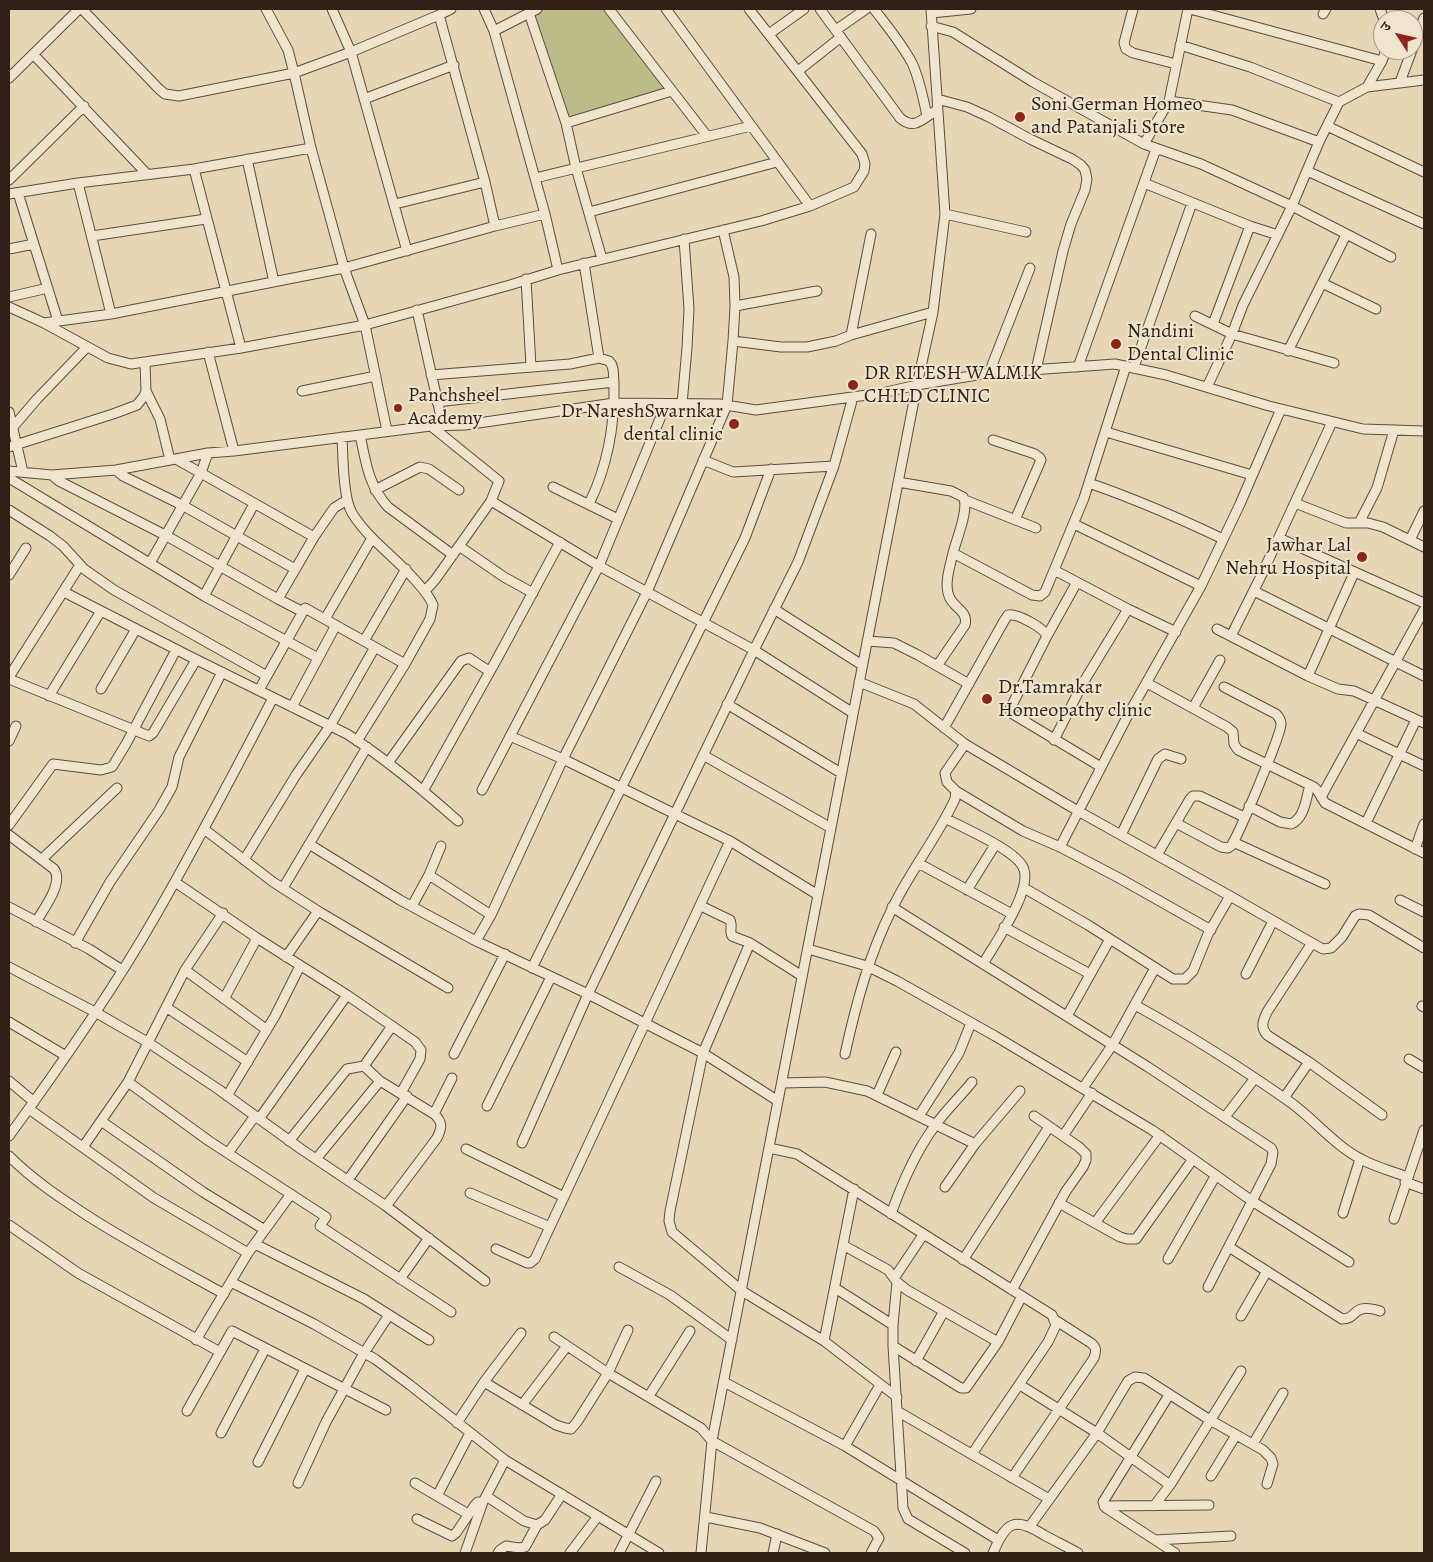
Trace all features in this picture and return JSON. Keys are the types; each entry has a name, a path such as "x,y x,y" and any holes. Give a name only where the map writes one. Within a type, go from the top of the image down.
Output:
{"street":[{"path":"9,78 81,9 159,90 165,94 179,96 294,73 351,52 440,15 450,9"},
{"path":"266,9 288,50 311,148 344,268 365,325 387,431"},
{"path":"332,9 351,52 407,251"},
{"path":"484,9 494,31 545,214 558,270"},
{"path":"609,9 707,136"},
{"path":"666,9 810,206"},
{"path":"9,307 118,362 131,364 241,348 365,325 584,263 723,230 810,206 854,187 860,180 865,164 862,154 750,9"},
{"path":"769,34 804,9"},
{"path":"820,9 905,122 910,124 918,123 937,110"},
{"path":"798,71 866,9"},
{"path":"874,9 903,48 912,64 921,87 926,116"},
{"path":"701,1553 712,1441 916,384 933,312 945,214 931,11 971,9"},
{"path":"1133,9 1124,43 1126,49 1132,53 1176,64"},
{"path":"1144,144 1169,101 1189,9 1382,61 1367,87"},
{"path":"494,31 533,11 566,122 576,168 602,259"},
{"path":"440,15 495,226"},
{"path":"931,26 953,32 1033,82 1144,144 1201,164 1292,206 1391,257"},
{"path":"1180,45 1250,67 1339,102"},
{"path":"33,54 147,174"},
{"path":"1400,82 1408,60"},
{"path":"364,99 454,65"},
{"path":"1207,387 1232,334 1243,305 1292,206 1319,142 1339,102 1367,87 1424,80"},
{"path":"566,122 672,91"},
{"path":"938,99 967,107 989,117 1072,159 1085,170 1087,179 1085,190 1063,251 1036,370"},
{"path":"1169,101 1232,110 1319,142"},
{"path":"9,180 84,106"},
{"path":"535,178 751,126"},
{"path":"1327,126 1424,172"},
{"path":"9,194 78,183 194,169 311,148"},
{"path":"1078,367 1156,148"},
{"path":"247,159 274,282"},
{"path":"589,212 777,162"},
{"path":"194,169 241,348"},
{"path":"1307,171 1424,224"},
{"path":"395,204 485,182"},
{"path":"78,183 111,314"},
{"path":"1144,183 1250,226 1278,235"},
{"path":"18,192 58,321"},
{"path":"953,553 1037,597 1045,592 1074,524 1106,432 1192,203"},
{"path":"44,323 111,314 344,268 545,214"},
{"path":"945,214 1026,232"},
{"path":"92,236 206,219"},
{"path":"1213,324 1250,226"},
{"path":"473,939 488,914 647,592 727,405 734,341 735,306 734,277 723,230"},
{"path":"851,335 871,234"},
{"path":"1288,351 1346,235"},
{"path":"682,404 688,348 689,309 684,239"},
{"path":"9,249 34,244"},
{"path":"584,263 599,358"},
{"path":"989,373 1030,268"},
{"path":"526,280 531,366"},
{"path":"1322,283 1376,309"},
{"path":"9,297 48,288"},
{"path":"735,306 817,291"},
{"path":"417,310 443,426"},
{"path":"734,341 806,347 836,341 933,312"},
{"path":"1195,316 1232,334 1334,363"},
{"path":"13,427 87,347"},
{"path":"208,352 234,451"},
{"path":"431,375 570,364 599,358 612,363 614,403 608,452 589,504"},
{"path":"13,446 137,405 146,390 145,362"},
{"path":"9,471 52,475 116,470 208,453 432,426 464,425 614,403 727,405 756,410 882,393 916,384 989,373 1115,364 1166,375 1281,409 1363,429 1424,431"},
{"path":"302,391 376,376"},
{"path":"437,402 614,382"},
{"path":"146,390 160,419 173,459 314,537"},
{"path":"522,1143 588,994 727,704 798,562 834,466 853,397"},
{"path":"482,790 599,566 666,404"},
{"path":"1060,847 1101,767 1201,586 1281,409"},
{"path":"9,412 13,427 13,446 23,472"},
{"path":"1231,636 1254,591 1332,422"},
{"path":"425,591 436,580 491,501 499,481 432,426"},
{"path":"1359,523 1377,488 1394,430"},
{"path":"1106,432 1252,475"},
{"path":"360,435 370,479 375,490 388,507 453,555"},
{"path":"342,437 347,500 352,512 372,538 406,569 425,591 431,601 432,611 430,619 405,664 357,741"},
{"path":"993,440 1035,454 1041,460 1015,520"},
{"path":"150,563 201,473 208,453"},
{"path":"703,460 733,472 834,466"},
{"path":"375,490 420,467 429,468 459,490"},
{"path":"116,470 123,476 182,505 295,569"},
{"path":"532,968 745,538 772,470"},
{"path":"52,475 59,482 165,536 303,612"},
{"path":"9,478 204,596 318,658"},
{"path":"898,482 951,492 963,497 965,500 1036,528"},
{"path":"1089,484 1174,515 1223,539"},
{"path":"553,487 618,518"},
{"path":"278,599 314,537 334,508 347,500"},
{"path":"937,666 965,625 966,620 964,614 953,604 947,592 953,553 964,515 965,500"},
{"path":"491,501 599,566 754,650 853,713"},
{"path":"1295,503 1346,523 1368,523 1383,527 1424,547"},
{"path":"204,596 254,504"},
{"path":"9,510 63,546 95,578 267,676"},
{"path":"1410,540 1424,510"},
{"path":"1074,524 1201,586"},
{"path":"324,619 372,538"},
{"path":"1279,538 1424,603"},
{"path":"423,790 560,542"},
{"path":"459,546 480,562 533,593"},
{"path":"9,575 12,564 26,548"},
{"path":"80,565 9,678 148,736 154,733 196,660"},
{"path":"364,641 406,569"},
{"path":"1054,570 1176,632"},
{"path":"1308,676 1354,573"},
{"path":"1077,582 1010,709 1012,715 1101,767"},
{"path":"1254,591 1424,676"},
{"path":"64,592 357,741 423,790 458,821"},
{"path":"259,690 305,608 405,664"},
{"path":"774,608 862,665"},
{"path":"1054,740 1083,683 1128,609"},
{"path":"1320,797 1397,662 1424,610"},
{"path":"49,696 101,611"},
{"path":"944,728 1008,615 1014,614 1042,629 1047,636"},
{"path":"292,707 336,625"},
{"path":"101,689 136,629"},
{"path":"1217,629 1332,687 1348,689 1420,722 1400,754 1366,823"},
{"path":"867,641 894,642 969,684"},
{"path":"244,860 296,775 330,726 375,647"},
{"path":"9,825 53,764 101,770 112,767 134,730 176,650"},
{"path":"388,764 464,658 469,658 490,670"},
{"path":"1193,708 1220,660"},
{"path":"75,943 110,882 168,795 172,787 179,757 222,672"},
{"path":"859,682 914,704 965,744 1078,811 1312,943 1324,948 1331,948 1342,937 1355,916 1363,913 1424,948"},
{"path":"1147,683 1231,730 1234,735 1234,744 1238,750 1310,785 1317,790 1325,803 1424,853"},
{"path":"1176,824 1220,847 1228,848 1233,842 1249,806 1281,726 1280,717 1276,714 1224,687"},
{"path":"9,1136 66,1056 155,917 204,830 273,698"},
{"path":"727,704 842,773"},
{"path":"9,741 16,726"},
{"path":"1356,733 1424,766"},
{"path":"510,736 622,787 730,841 818,895"},
{"path":"965,744 945,773 947,782 956,792 1023,831 1060,847 1119,878 1211,930"},
{"path":"283,888 367,747"},
{"path":"1121,835 1160,756 1168,754 1181,759"},
{"path":"703,755 831,828"},
{"path":"1249,806 1280,822 1291,824 1299,818 1303,811 1310,785"},
{"path":"42,860 117,788"},
{"path":"845,1054 867,966 892,907 945,818 955,799 956,792"},
{"path":"1157,855 1190,799 1196,795 1244,817"},
{"path":"945,818 1005,850 1022,866 1025,874 1024,888 1020,901 983,964"},
{"path":"1416,849 1424,824"},
{"path":"204,830 283,888 318,911 448,988"},
{"path":"9,835 54,869 58,878 54,890 36,922"},
{"path":"496,1249 527,1263 535,1259 730,841"},
{"path":"1233,842 1325,884"},
{"path":"309,844 412,906 473,939 588,994 703,1053 778,1101"},
{"path":"967,890 995,845"},
{"path":"412,906 429,875 441,846"},
{"path":"918,863 1012,914"},
{"path":"429,875 488,914"},
{"path":"175,882 286,958 347,994 415,1042 421,1050 420,1059 404,1094 348,1180"},
{"path":"1024,888 1173,979 1184,979 1194,970 1211,930 1230,896"},
{"path":"1400,900 1424,912"},
{"path":"9,906 122,970"},
{"path":"701,906 728,918 732,923 730,932 732,936 750,943 802,976"},
{"path":"892,907 1113,1044 1267,1144 1272,1152 1270,1164 1208,1287"},
{"path":"286,958 318,911"},
{"path":"83,1147 128,1082 185,970 222,914"},
{"path":"1246,974 1273,921"},
{"path":"1004,927 1090,974"},
{"path":"224,999 258,938"},
{"path":"1067,1016 1110,940"},
{"path":"750,943 703,1053 670,1211 670,1226 672,1232 742,1291 824,1341 896,1397"},
{"path":"1312,943 1267,1012 1262,1024 1264,1032 1382,1115"},
{"path":"808,949 867,966 971,1022 1160,1135 1252,1201 1349,1262"},
{"path":"454,1054 505,954"},
{"path":"227,1096 267,1030 300,966"},
{"path":"9,967 149,1043 386,1206 485,1281"},
{"path":"1083,1088 1113,1044 1155,968"},
{"path":"185,970 267,1030"},
{"path":"487,1106 552,977"},
{"path":"228,1153 257,1118 347,994"},
{"path":"1135,1005 1255,1078 1302,1110 1346,1150 1360,1159 1424,1189"},
{"path":"166,1007 248,1062"},
{"path":"9,1022 66,1056"},
{"path":"919,1116 959,1053 971,1022"},
{"path":"290,1141 347,1069 364,1066 392,1026"},
{"path":"877,1094 896,1052"},
{"path":"1409,1059 1424,1068"},
{"path":"1284,1098 1309,1062"},
{"path":"364,1066 380,1080 434,1114 439,1118 442,1125 437,1138 386,1206"},
{"path":"434,1114 452,1078"},
{"path":"1225,1117 1255,1078"},
{"path":"316,1159 380,1080"},
{"path":"9,1081 32,1105 83,1147 154,1198 248,1253"},
{"path":"128,1082 228,1153 326,1216 320,1226 451,1312"},
{"path":"782,1083 825,1082 856,1087 877,1094 975,1144"},
{"path":"891,1214 907,1172 935,1125 972,1082"},
{"path":"944,1187 975,1144 1020,1091"},
{"path":"1063,1136 1092,1093"},
{"path":"1012,1290 1066,1191 1084,1167 1087,1157 1084,1152 1034,1116"},
{"path":"101,1121 203,1192 265,1230"},
{"path":"963,1260 1049,1127"},
{"path":"1394,1219 1424,1130"},
{"path":"1095,1223 1160,1135"},
{"path":"769,1148 797,1154 1046,1311 1055,1320 1095,1346 1094,1358 1012,1478"},
{"path":"466,1149 564,1197"},
{"path":"9,1156 28,1176 132,1244 224,1294"},
{"path":"1059,1203 1120,1237 1136,1239 1194,1159"},
{"path":"1343,1213 1360,1159"},
{"path":"1168,1259 1216,1175"},
{"path":"824,1341 854,1189"},
{"path":"470,1193 550,1228"},
{"path":"196,1340 248,1253 291,1194"},
{"path":"9,1225 78,1273 220,1352"},
{"path":"923,1235 896,1280 893,1346 903,1508 908,1519 950,1550 965,1553"},
{"path":"400,1279 429,1238"},
{"path":"255,1244 364,1299 429,1340"},
{"path":"843,1245 888,1270 896,1280 944,1311 998,1342"},
{"path":"1229,1247 1342,1318 1348,1318 1366,1307 1380,1311"},
{"path":"620,1267 670,1295 732,1340"},
{"path":"1241,1316 1267,1271"},
{"path":"231,1282 314,1324 364,1354 414,1388 505,1460 659,1553"},
{"path":"834,1288 893,1325"},
{"path":"893,1346 956,1385 966,1388 998,1342 1022,1296"},
{"path":"916,1361 944,1311"},
{"path":"298,1483 326,1422 364,1354 389,1315"},
{"path":"972,1454 1054,1333 1055,1320"},
{"path":"484,1382 556,1425 571,1429 608,1373 628,1330"},
{"path":"649,1396 690,1331"},
{"path":"187,1411 232,1332 386,1410"},
{"path":"457,1423 484,1382 521,1333"},
{"path":"554,1337 608,1373 649,1396 684,1420 701,1428 712,1441 874,1531 879,1538 871,1553"},
{"path":"522,1405 567,1346"},
{"path":"221,1433 265,1349"},
{"path":"258,1462 305,1369"},
{"path":"1154,1506 1170,1484 1241,1371"},
{"path":"1030,1526 1096,1433 1132,1378 1144,1378 1268,1454 1273,1464 1267,1484"},
{"path":"724,1382 844,1446 998,1540"},
{"path":"844,1446 880,1384"},
{"path":"1020,1385 1096,1433 1170,1484"},
{"path":"1252,1444 1283,1393"},
{"path":"1104,1506 1105,1498 1170,1395"},
{"path":"897,1411 1049,1499"},
{"path":"437,1496 470,1433"},
{"path":"1211,1476 1236,1435"},
{"path":"465,1553 484,1499 505,1460"},
{"path":"619,1553 656,1481"},
{"path":"415,1484 468,1514"},
{"path":"498,1553 506,1546 524,1547 537,1525 545,1520 562,1494"},
{"path":"417,1519 452,1536 477,1503 484,1499"},
{"path":"484,1499 524,1521 537,1525"},
{"path":"1104,1506 1209,1505"},
{"path":"1104,1506 1176,1553"},
{"path":"570,1553 598,1516"},
{"path":"706,1517 760,1528 825,1553"},
{"path":"992,1553 998,1540 1010,1526 1020,1523 1030,1526 1078,1553"},
{"path":"773,1553 777,1534"},
{"path":"1155,1540 1231,1536"}],"green space":[{"path":"537,9 609,9 672,91 566,123 529,13"}],"place":[{"name":"Soni German Homeo and Patanjali Store","path":"1020,117"},
{"name":"Nandini Dental Clinic","path":"1116,344"},
{"name":"DR RITESH WALMIK CHILD CLINIC","path":"853,385"},
{"name":"Panchsheel Academy","path":"398,408"},
{"name":"Dr NareshSwarnkar dental clinic","path":"734,424"},
{"name":"Jawhar Lal Nehru Hospital","path":"1362,557"},
{"name":"Dr.Tamrakar Homeopathy clinic","path":"987,699"}]}
